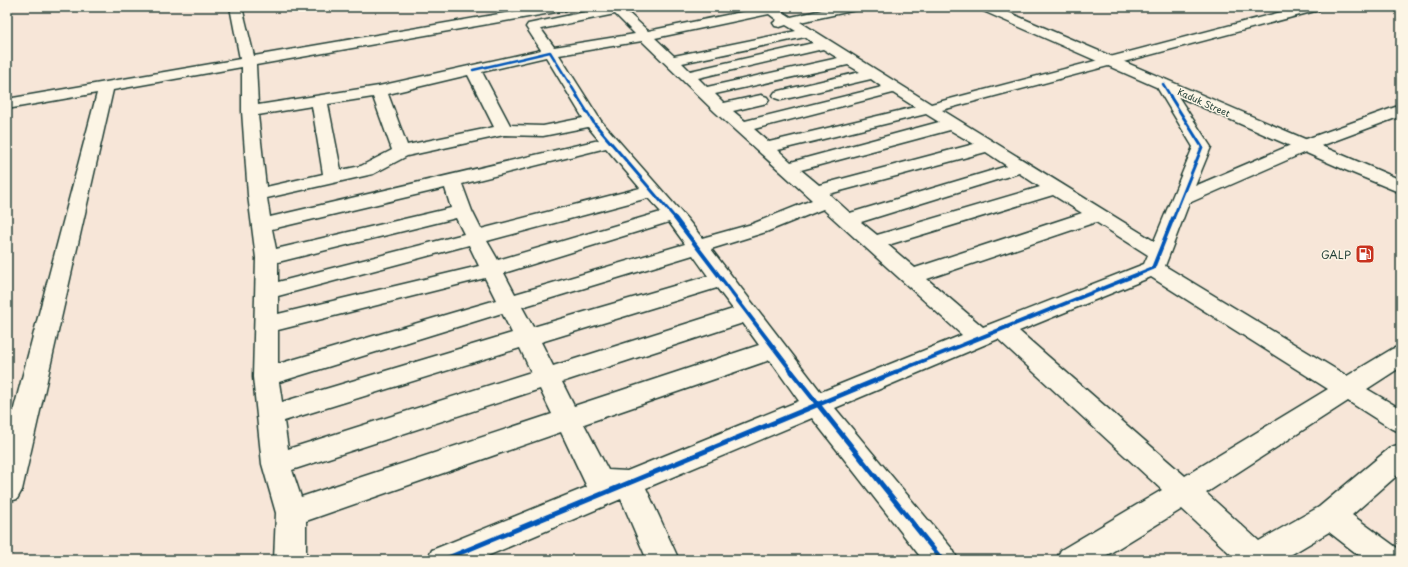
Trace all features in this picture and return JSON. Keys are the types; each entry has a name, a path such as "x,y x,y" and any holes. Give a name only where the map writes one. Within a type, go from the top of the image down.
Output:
{"street":[{"path":"236,7 249,63 250,111 257,195 267,258 266,377 276,464 291,513 290,560"},
{"path":"7,104 249,63 562,7"},
{"path":"765,26 852,7"},
{"name":"Kaduk Street","path":"985,7 1113,61 1304,146 1401,187"},
{"path":"766,148 929,109 1315,7"},
{"path":"655,39 768,8 1098,215 1156,260 1347,389 1401,422"},
{"path":"942,560 817,406 673,215 593,121 534,27 617,9 655,39 688,76 721,109 911,277 991,333 1184,492 1257,559 1330,516 1401,455"},
{"path":"250,111 379,91 550,52 655,39 806,32"},
{"path":"688,76 825,44"},
{"path":"704,92 850,60"},
{"path":"473,70 504,130"},
{"path":"781,95 873,74"},
{"path":"452,558 991,333 1156,260 1202,147 1163,84"},
{"path":"7,490 106,87"},
{"path":"741,127 895,88"},
{"path":"379,91 401,152"},
{"path":"319,100 333,177"},
{"path":"721,109 761,100"},
{"path":"1180,200 1304,146 1401,110"},
{"path":"257,195 368,170 401,152 504,130 543,131 593,121"},
{"path":"788,168 952,124"},
{"path":"262,225 452,182 610,142"},
{"path":"266,377 759,228 821,197 988,146"},
{"path":"847,220 1022,167"},
{"path":"452,182 462,211 599,481 629,483"},
{"path":"872,243 1055,188"},
{"path":"267,292 652,191"},
{"path":"267,258 462,211"},
{"path":"267,325 492,269 673,215"},
{"path":"911,277 1098,215"},
{"path":"271,415 721,279"},
{"path":"276,464 747,313"},
{"path":"291,513 774,349"},
{"path":"1072,560 1184,492 1401,355"},
{"path":"629,483 663,560"},
{"path":"1330,516 1389,560"}],"cycle path":[{"path":"473,70 550,52 594,123 681,224 817,405 942,560"},
{"path":"443,560 979,337 1153,268 1202,147 1163,84"}],"place":[{"name":"GALP","path":"1365,254"}]}
